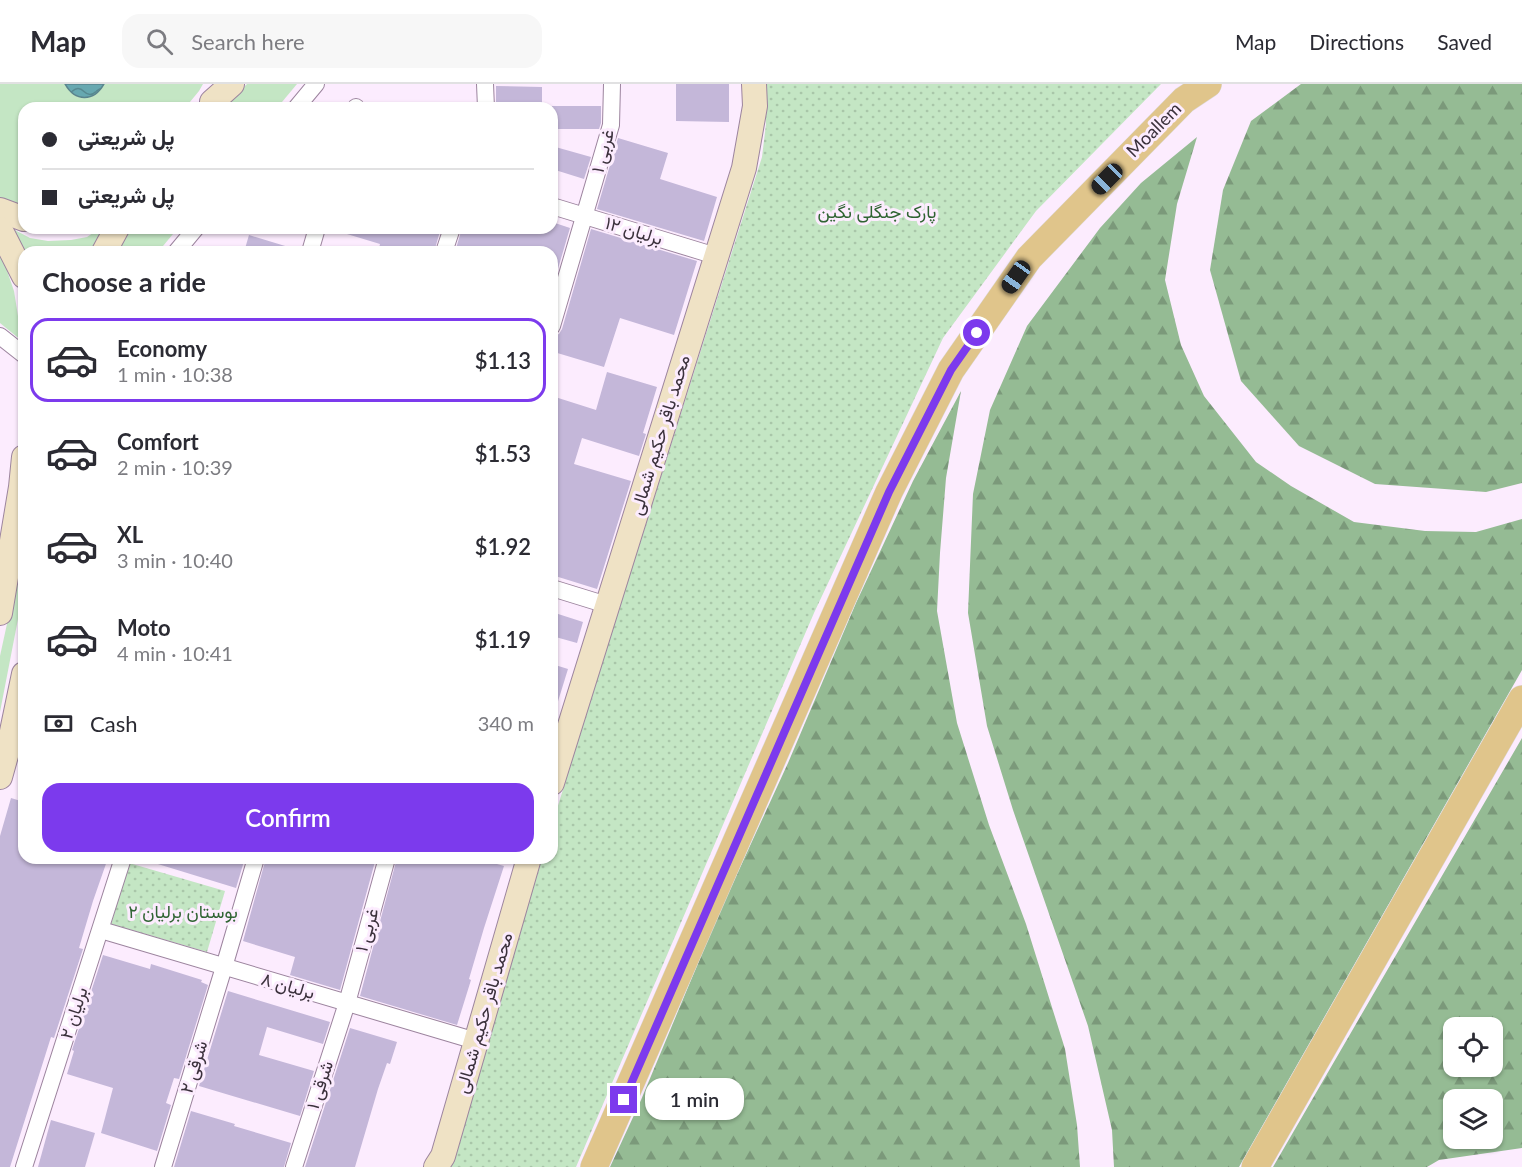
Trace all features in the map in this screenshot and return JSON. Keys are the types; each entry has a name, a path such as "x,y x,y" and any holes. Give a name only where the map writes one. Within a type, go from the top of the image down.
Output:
{"main road":[{"path":"594,1167 889,492 951,370 1029,258 1184,100 1208,84"},
{"path":"1255,1167 1522,699"}],"street":[{"path":"213,98 232,84"},
{"path":"301,102 316,84"},
{"path":"485,84 486,102"},
{"name":"۱ غربی","path":"585,216 611,125 612,84"},
{"name":"محمد باقر حکیم شمالی","path":"558,764 744,168 755,106 754,84"},
{"name":"برلیان ۱۲","path":"558,208 716,256"},
{"path":"0,210 18,217"},
{"path":"558,306 585,216"},
{"path":"0,229 18,264"},
{"path":"181,246 191,234"},
{"path":"0,336 18,350"},
{"path":"0,613 18,506"},
{"path":"558,590 607,605"},
{"path":"0,777 18,703"},
{"name":"برلیان ۲","path":"24,1167 121,864"},
{"name":"۲ شرقی","path":"163,1167 254,864"},
{"name":"۱ غربی","path":"347,1003 385,864"},
{"name":"محمد باقر حکیم شمالی","path":"436,1167 443,1156 527,864"},
{"name":"برلیان ۸","path":"100,930 476,1041"},
{"name":"۱ شرقی","path":"294,1167 347,1003"}],"green space":[{"path":"0,84 65,84 74,94 84,98 94,94 104,84 203,84 190,102 18,102 18,208 0,201"},
{"path":"247,84 297,84 282,102 228,102"},
{"name":"پارک جنگلی نگین","path":"762,84 1161,84 1036,211 943,338 814,613 576,1167 447,1167 540,864 558,864 558,806 762,157 766,124"},
{"path":"1301,84 1522,84 1522,483 1486,492 1375,484 1299,446 1241,381 1210,270 1223,190 1251,121"},
{"path":"1197,137 1177,204 1165,280 1181,345 1204,396 1256,462 1291,486 1354,522 1425,531 1476,532 1522,519 1522,670 1239,1167 1114,1167 1112,1130 1088,1026 1013,810 987,726 968,613 973,494 990,410 1027,326 1100,228 1141,183"},
{"path":"13,229 18,234 48,241 87,237 91,234 102,234 95,246 21,246"},
{"path":"126,234 173,234 163,246 119,246"},
{"path":"0,250 14,291 18,316 18,338 0,323"},
{"path":"961,391 946,478 937,611 957,723 989,825 1026,924 1065,1049 1077,1125 1080,1167 610,1167 856,603 913,481"},
{"path":"18,560 18,619 0,712 0,656"},
{"path":"1522,738 1522,1148 1439,1160 1427,1167 1273,1167"},
{"name":"بوستان برلیان ۲","path":"129,864 225,891 207,952 111,924"}],"water":[{"path":"65,84 104,84 95,94 84,98 74,94"}],"building":[{"path":"676,84 729,84 729,122 676,121"},
{"path":"496,86 542,87 542,102 496,102"},
{"path":"558,106 601,106 599,129 558,129"},
{"path":"618,138 668,153 660,179 717,197 704,241 597,209"},
{"path":"558,148 591,157 584,179 558,171"},
{"path":"558,224 570,228 558,269 558,246 457,246 460,234 558,234"},
{"path":"591,229 697,261 674,335 620,318 604,367 558,353 558,334 562,329"},
{"path":"347,234 439,234 436,246 380,246 380,244"},
{"path":"249,235 285,246 246,246"},
{"path":"607,372 657,387 643,433 646,434 639,456 582,438 574,464 631,481 597,589 558,577 558,398 596,410"},
{"path":"558,614 583,622 577,643 558,638"},
{"path":"558,666 568,669 558,701"},
{"path":"11,798 18,800 18,864 106,864 79,948 83,949 54,1038 51,1037 10,1167 0,1167 0,836"},
{"path":"158,864 243,864 236,888"},
{"path":"264,864 374,864 340,990 290,975 295,957 243,941"},
{"path":"395,864 497,864 504,866 457,1025 360,996"},
{"path":"103,955 150,969 151,964 202,980 201,982 208,985 179,1079 174,1078 166,1103 171,1105 157,1151 101,1133 113,1088 67,1074 74,1051 72,1050"},
{"path":"228,991 330,1022 323,1044 267,1027 259,1055 314,1071 300,1116 199,1086"},
{"path":"350,1028 397,1042 390,1064 387,1063 378,1089 355,1167 305,1167"},
{"path":"191,1111 291,1143 284,1167 174,1167"},
{"path":"51,1120 95,1133 85,1167 38,1167"}],"route":[{"path":"624,1100 889,492 951,370 977,333"}]}
